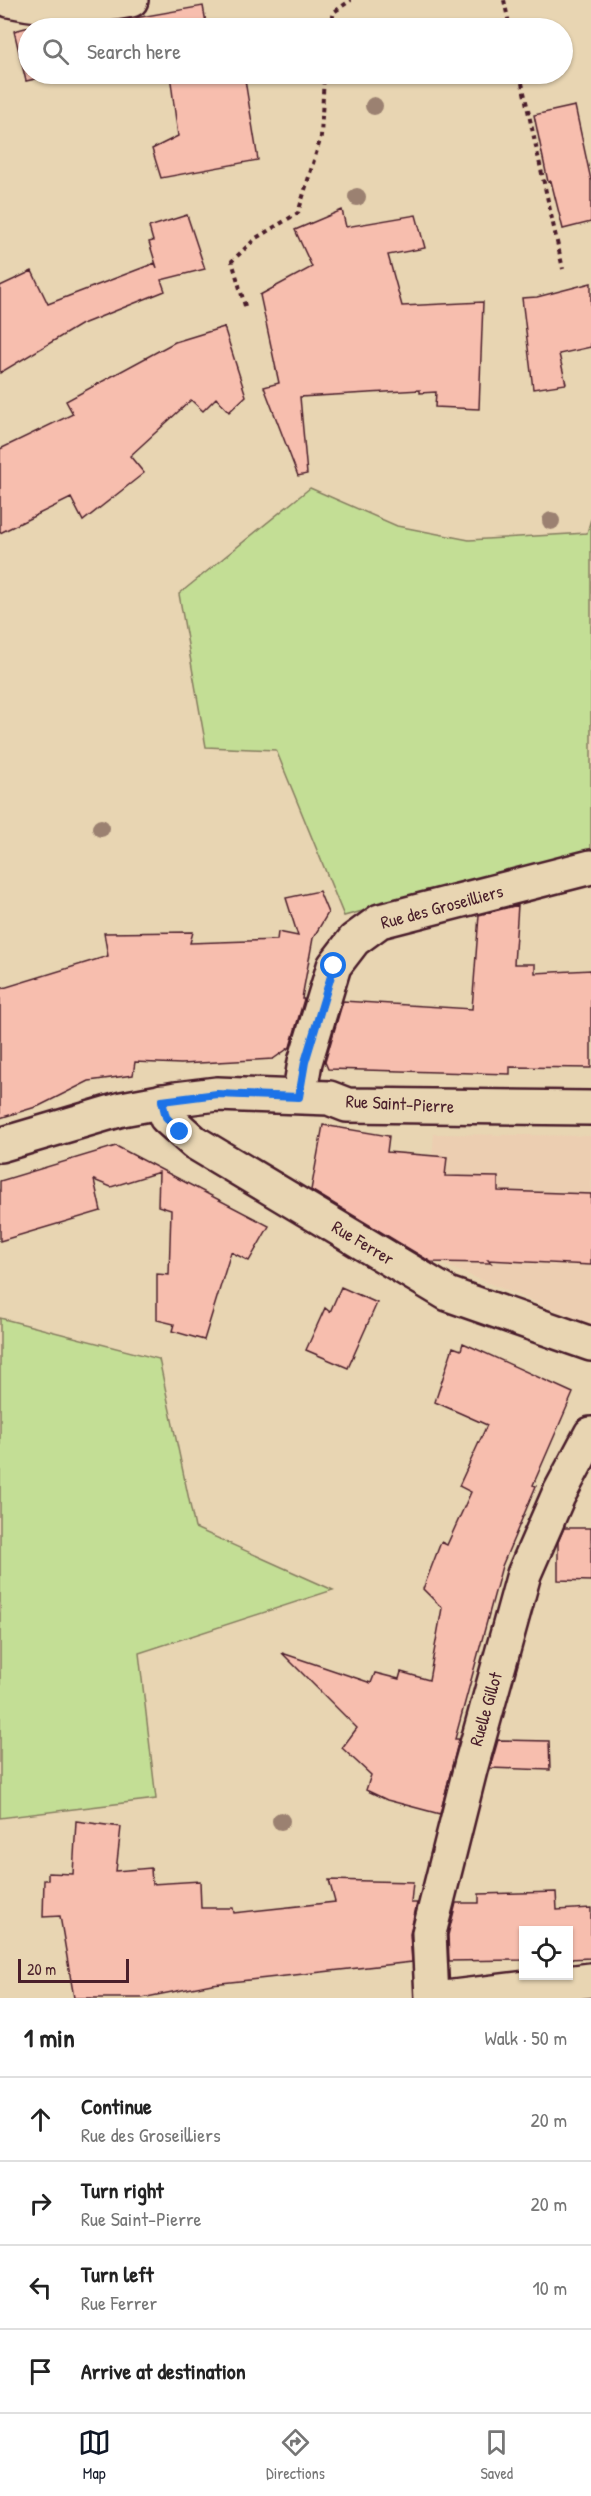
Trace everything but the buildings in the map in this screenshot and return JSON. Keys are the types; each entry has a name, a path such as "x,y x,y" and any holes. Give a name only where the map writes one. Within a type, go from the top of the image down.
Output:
{"street":[{"path":"9,0 45,7 77,9 131,0"},
{"name":"Rue des Groseilliers","path":"299,1097 305,1062 334,966 354,940 380,921 591,867"},
{"name":"Rue Saint-Pierre","path":"0,1145 90,1117 162,1101 217,1094 329,1098 347,1105 591,1108"},
{"name":"Rue Ferrer","path":"162,1101 166,1117 194,1142 448,1294 591,1344"},
{"name":"Ruelle Gillot","path":"432,1998 429,1933 471,1766 524,1574 558,1496 591,1434"},
{"path":"444,1998 591,1980"}],"path":[{"path":"332,18 334,12 351,0"},
{"path":"504,0 508,18"},
{"path":"245,306 232,261 256,238 298,213 321,137 324,84"},
{"path":"522,84 563,269"}],"shaded area":[{"path":"434,1134 591,1136 591,1325 435,1261 427,1222"}],"green space":[{"path":"310,488 397,526 469,540 587,533 591,519 591,849 344,916 276,750 206,747 179,594"},
{"path":"0,1318 159,1359 195,1528 333,1590 139,1653 156,1799 0,1818"}],"route":[{"path":"180,1132 166,1117 162,1101 207,1094 299,1097 305,1062 334,966"}]}
